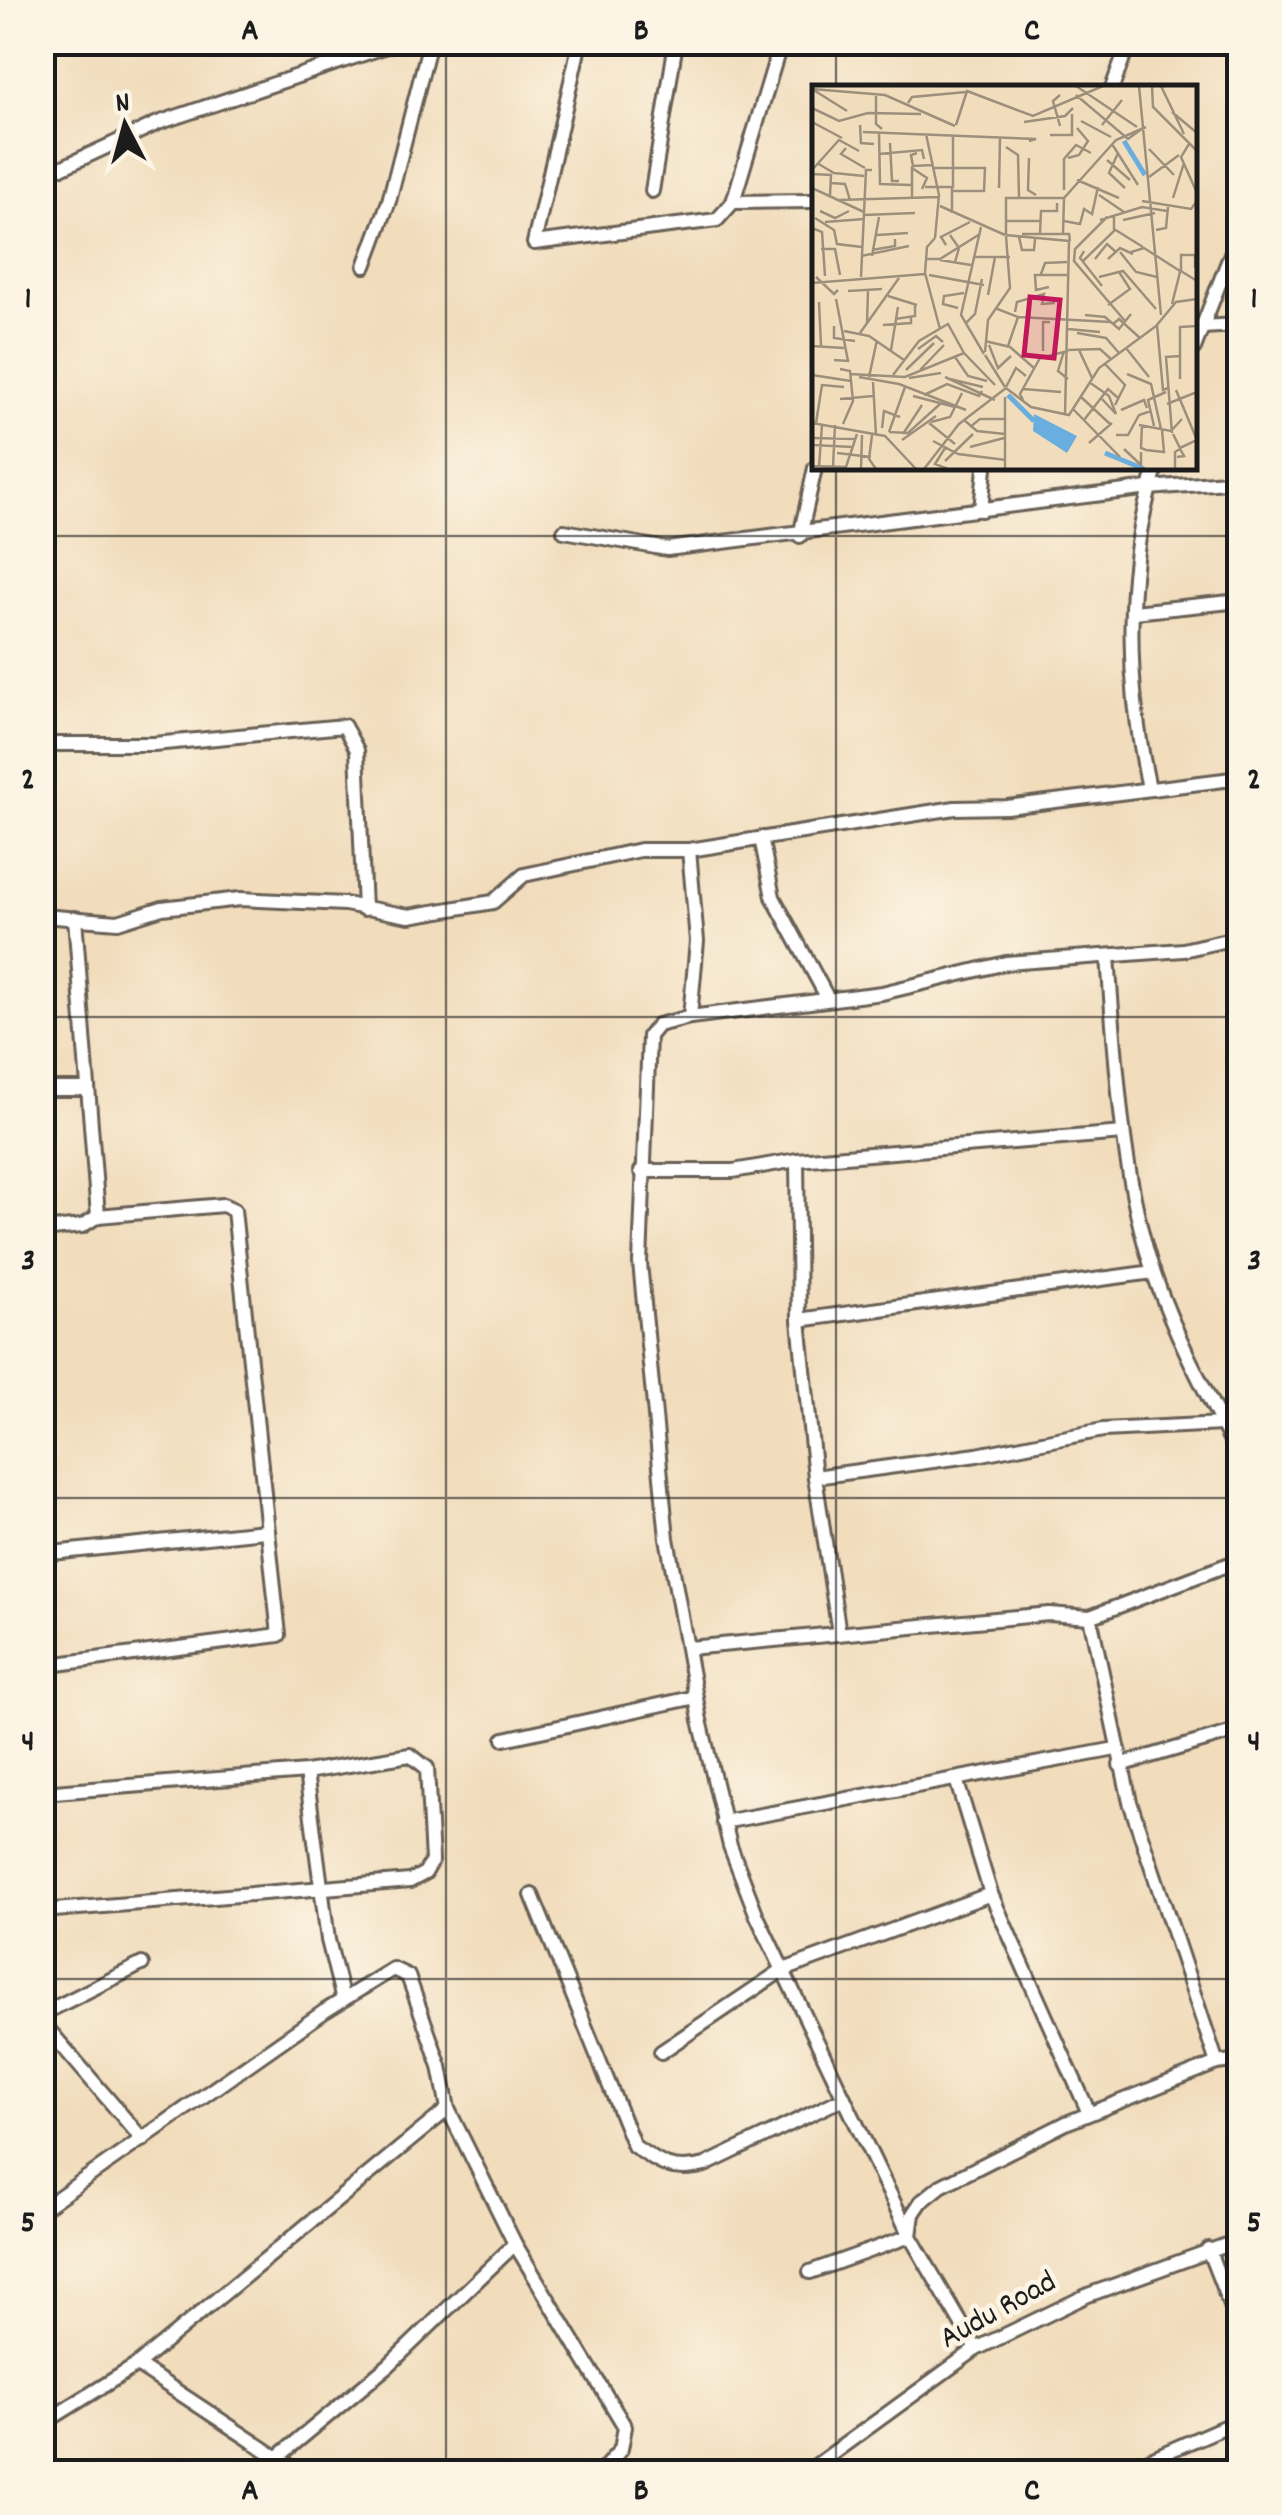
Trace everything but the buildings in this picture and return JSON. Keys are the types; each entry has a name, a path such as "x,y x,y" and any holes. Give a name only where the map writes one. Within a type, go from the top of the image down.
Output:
{"street":[{"path":"63,167 158,123 399,42"},
{"path":"366,266 390,200 430,42"},
{"path":"580,42 534,243 718,220 734,202 781,44 805,42"},
{"path":"652,191 676,42"},
{"path":"1113,85 1129,42"},
{"path":"734,202 812,201"},
{"path":"1197,340 1240,231"},
{"path":"1202,327 1240,325"},
{"path":"800,536 815,470"},
{"path":"980,510 985,470"},
{"path":"1148,788 1134,706 1134,612 1138,543 1155,470"},
{"path":"564,532 667,549 800,536 1149,488 1240,481"},
{"path":"1134,612 1240,601"},
{"path":"42,744 154,744 344,726 357,750 364,909"},
{"path":"42,916 118,922 162,908 240,899 293,899 408,916 438,913 494,902 524,875 661,847 690,850 955,808 1007,807 1240,778"},
{"path":"760,838 773,898 828,999"},
{"path":"690,850 697,941 690,1017"},
{"path":"75,918 98,1216"},
{"path":"976,2350 910,2236 781,1971 723,1822 674,1582 652,1422 640,1263 649,1036 658,1025 690,1017 882,993 1006,963 1184,950 1240,938"},
{"path":"1108,957 1123,1134 1153,1272 1181,1344 1240,1458"},
{"path":"42,1089 87,1089"},
{"path":"641,1170 733,1171 797,1160 1123,1134"},
{"path":"797,1160 798,1320 815,1477 839,1633"},
{"path":"42,1230 82,1226 98,1216 222,1205 234,1210 277,1638 42,1666"},
{"path":"798,1320 1153,1272"},
{"path":"815,1477 976,1456 1103,1430 1222,1424"},
{"path":"42,1554 265,1531"},
{"path":"690,1648 1049,1614 1090,1617 1240,1560"},
{"path":"1090,1617 1120,1764 1217,2063"},
{"path":"504,1739 696,1696"},
{"path":"1120,1764 1240,1730"},
{"path":"723,1822 1116,1749"},
{"path":"42,1793 306,1772 410,1755 420,1758 426,1768 432,1861 425,1873 410,1880 42,1911"},
{"path":"306,1772 328,1940 343,2000"},
{"path":"956,1778 991,1894 1089,2113"},
{"path":"661,2052 781,1971 991,1894"},
{"path":"532,1895 634,2146 655,2160 681,2170 705,2164 844,2098"},
{"path":"42,2014 142,1964"},
{"path":"42,2209 343,2000 393,1969 408,1976 440,2066 448,2109 515,2244 624,2427 621,2449 601,2472"},
{"path":"42,2022 143,2140"},
{"path":"910,2236 913,2214 941,2186 1089,2113 1217,2063 1240,2060"},
{"path":"42,2424 137,2365 448,2109"},
{"path":"810,2272 910,2236"},
{"name":"Audu Road","path":"807,2472 976,2350 1088,2295 1240,2240"},
{"path":"278,2457 466,2295 515,2244"},
{"path":"1208,2249 1240,2330"},
{"path":"137,2365 299,2472"},
{"path":"1121,2472 1240,2420"}]}
